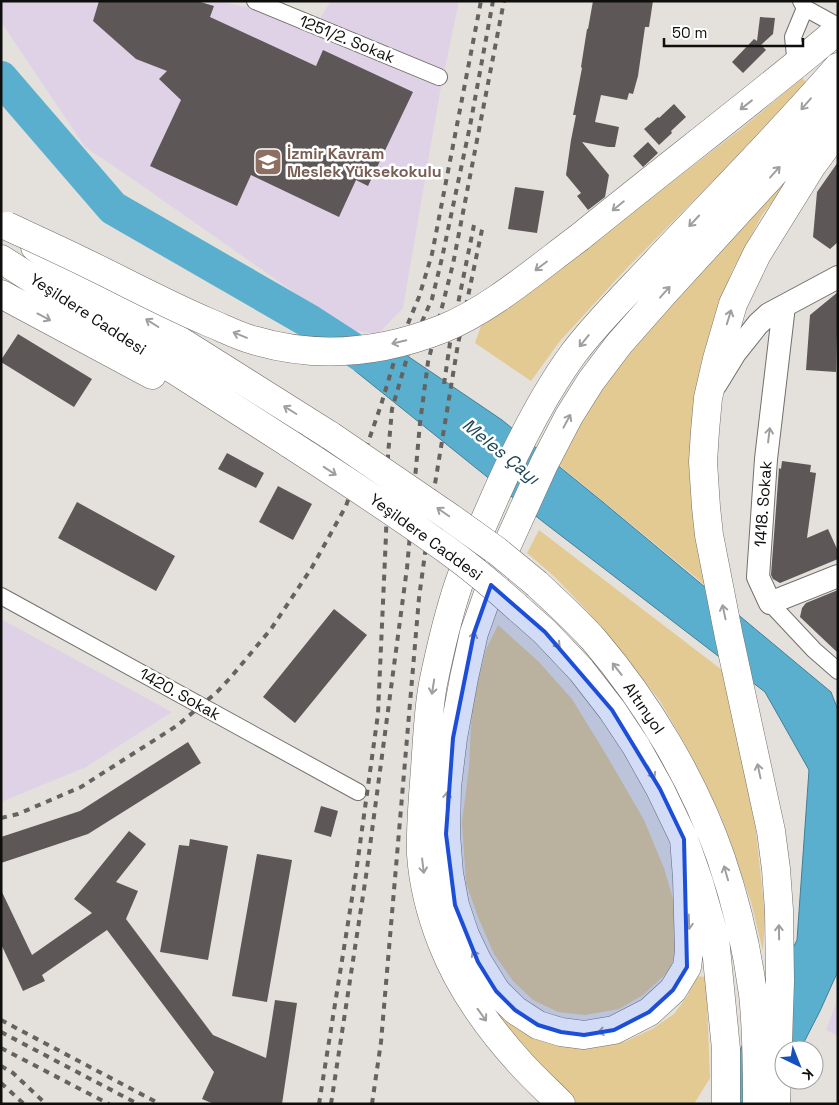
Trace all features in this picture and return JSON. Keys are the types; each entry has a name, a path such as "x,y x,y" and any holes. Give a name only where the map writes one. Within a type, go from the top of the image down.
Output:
{"highway":[{"path":"4,225 91,265 150,296 252,340 308,351 368,350 409,340 442,329 482,308 516,285 580,237 796,65 838,28"},
{"path":"561,1104 522,1065 496,1035 478,1009 457,975 442,943 432,910 421,853 421,813 433,686 445,630 458,585 497,492 517,448 560,372 591,332 838,67"},
{"path":"684,839 689,951 687,967 673,990 649,1012 614,1030 584,1035 561,1032 538,1025 515,1010 496,991 478,962 465,935 455,905 449,873 446,834 448,787 453,738 464,678 474,633 499,563 544,464 569,416 591,381 620,344 838,103"},
{"path":"776,1104 780,981 779,910 776,869 771,831 709,535 703,462 708,398 733,304 756,254 811,167 838,130"},
{"name":"Yeşildere Caddesi","path":"4,225 66,269 331,436"},
{"name":"Yeşildere Caddesi","path":"1,258 377,501 455,556 545,632 582,670 636,746 660,789 684,839 700,882 714,938 726,1049 726,1104"},
{"path":"1,294 178,388 290,444"},
{"name":"Altınyol","path":"331,436 459,523 537,584 593,640 620,673 667,740 701,808 721,858 740,920 753,994 757,1053 757,1104"}],"street":[{"name":"1251/2. Sokak","path":"255,1 438,77"},
{"path":"796,65 793,37 803,5 838,28"},
{"path":"708,398 734,353 758,324 769,314 838,277"},
{"name":"1418. Sokak","path":"784,306 766,459 758,577 770,603 814,650 838,671"},
{"path":"770,603 838,576"},
{"name":"1420. Sokak","path":"1,596 358,792"}],"highlighted area":[{"path":"491,585 545,632 612,710 660,789 684,839 687,967 673,990 649,1012 614,1030 584,1035 561,1032 538,1025 515,1010 496,991 478,962 455,905 446,834 453,738 474,633"}],"shaded area":[{"name":"İzmir Kavram Meslek Yüksekokulu","path":"1,1 219,1 250,8 315,32 323,13 331,1 459,1 440,92 403,308 378,334 348,330 85,147 1,22"},
{"path":"802,78 806,82 716,178 625,270 560,341 531,381 475,343 481,326 526,296 741,129"},
{"path":"799,167 762,215 732,271 715,315 702,359 694,399 690,472 693,510 705,585 559,465 588,409 617,367 720,244"},
{"path":"539,530 722,670 754,814 765,914 763,951 751,902 721,817 691,755 660,701 626,658 588,612 555,577 527,553"},
{"path":"1,619 172,712 86,767 1,802"},
{"path":"498,625 539,662 572,699 644,820 664,868 674,902 678,947 669,971 643,995 619,1009 585,1015 558,1012 533,1000 513,981 494,954 466,883 462,822 469,767 472,706 486,649"},
{"path":"695,976 706,977 710,1078 694,1104 578,1104 539,1067 480,993 542,1039 579,1049 624,1042 652,1029 674,1014 688,995"},
{"path":"838,997 838,1036 826,1030"}],"water":[{"name":"Meles Çayı","path":"378,336 502,420 831,692 838,710 838,971 805,1040 774,1040 774,1090 776,1090 773,1104 712,1104 797,940 809,770 765,692 542,521 354,370"}],"building":[{"path":"99,1 197,1 214,6 210,17 316,66 323,50 413,92 368,186 356,180 339,217 251,175 237,206 150,166 181,100 159,79 167,71 136,59 93,21"},
{"path":"593,1 653,1 649,27 645,27 638,76 633,94 629,93 627,100 601,95 595,122 619,127 615,147 582,142 609,175 605,197 588,210 577,196 581,193 566,175 576,115 573,115"},
{"path":"760,17 775,18 773,34 761,45 766,50 743,73 732,62 754,39 757,41"},
{"path":"674,104 686,117 659,145 644,129"},
{"path":"648,142 658,153 643,167 633,156"},
{"path":"838,162 838,242 830,249 813,237 817,192"},
{"path":"515,187 544,191 537,233 508,229"},
{"path":"838,292 836,372 806,370 810,315"},
{"path":"18,334 92,379 74,407 1,362"},
{"path":"227,453 264,473 256,488 218,469"},
{"path":"782,461 811,465 810,472 816,473 807,538 828,529 838,551 838,559 780,583 773,579 771,575 779,468 781,469"},
{"path":"278,486 312,504 293,540 259,522"},
{"path":"77,502 175,556 156,591 58,538"},
{"path":"838,590 838,653 800,617 802,608 806,603"},
{"path":"334,609 367,635 295,723 263,697"},
{"path":"188,742 201,763 88,834 1,863 1,837 80,811"},
{"path":"321,806 338,811 331,837 314,832"},
{"path":"129,831 146,844 116,882 138,891 126,919 213,1035 266,1058 275,1000 297,1003 282,1104 214,1104 202,1099 214,1072 107,930 42,975 45,981 23,991 1,944 1,890 32,955 92,913 74,899"},
{"path":"190,839 228,846 208,960 160,952 179,845 189,846"},
{"path":"257,854 292,860 267,1002 232,996"}],"waterway":[{"name":"Meles Çayı","path":"1,78 113,208 309,321 374,363"}],"railway":[{"path":"1,818 18,814 81,787 178,725 217,692 231,677 271,629 311,569 346,506 381,405 399,345 419,297 432,254 481,1"},
{"path":"319,1104 356,873 378,714 388,455 392,409 409,351 432,299 470,126 493,1"},
{"path":"331,1104 366,876 407,568 420,423 428,362 453,264 504,1"},
{"path":"444,384 450,343 474,225"},
{"path":"372,1104 381,1042 419,598 432,502 458,344 483,225"},
{"path":"1,1020 160,1104"},
{"path":"1,1032 138,1104"},
{"path":"1,1048 109,1104"},
{"path":"1,1066 13,1073 46,1104"},
{"path":"1,1083 24,1104"}],"place":[{"name":"İzmir Kavram Meslek Yüksekokulu","path":"268,162"}]}
